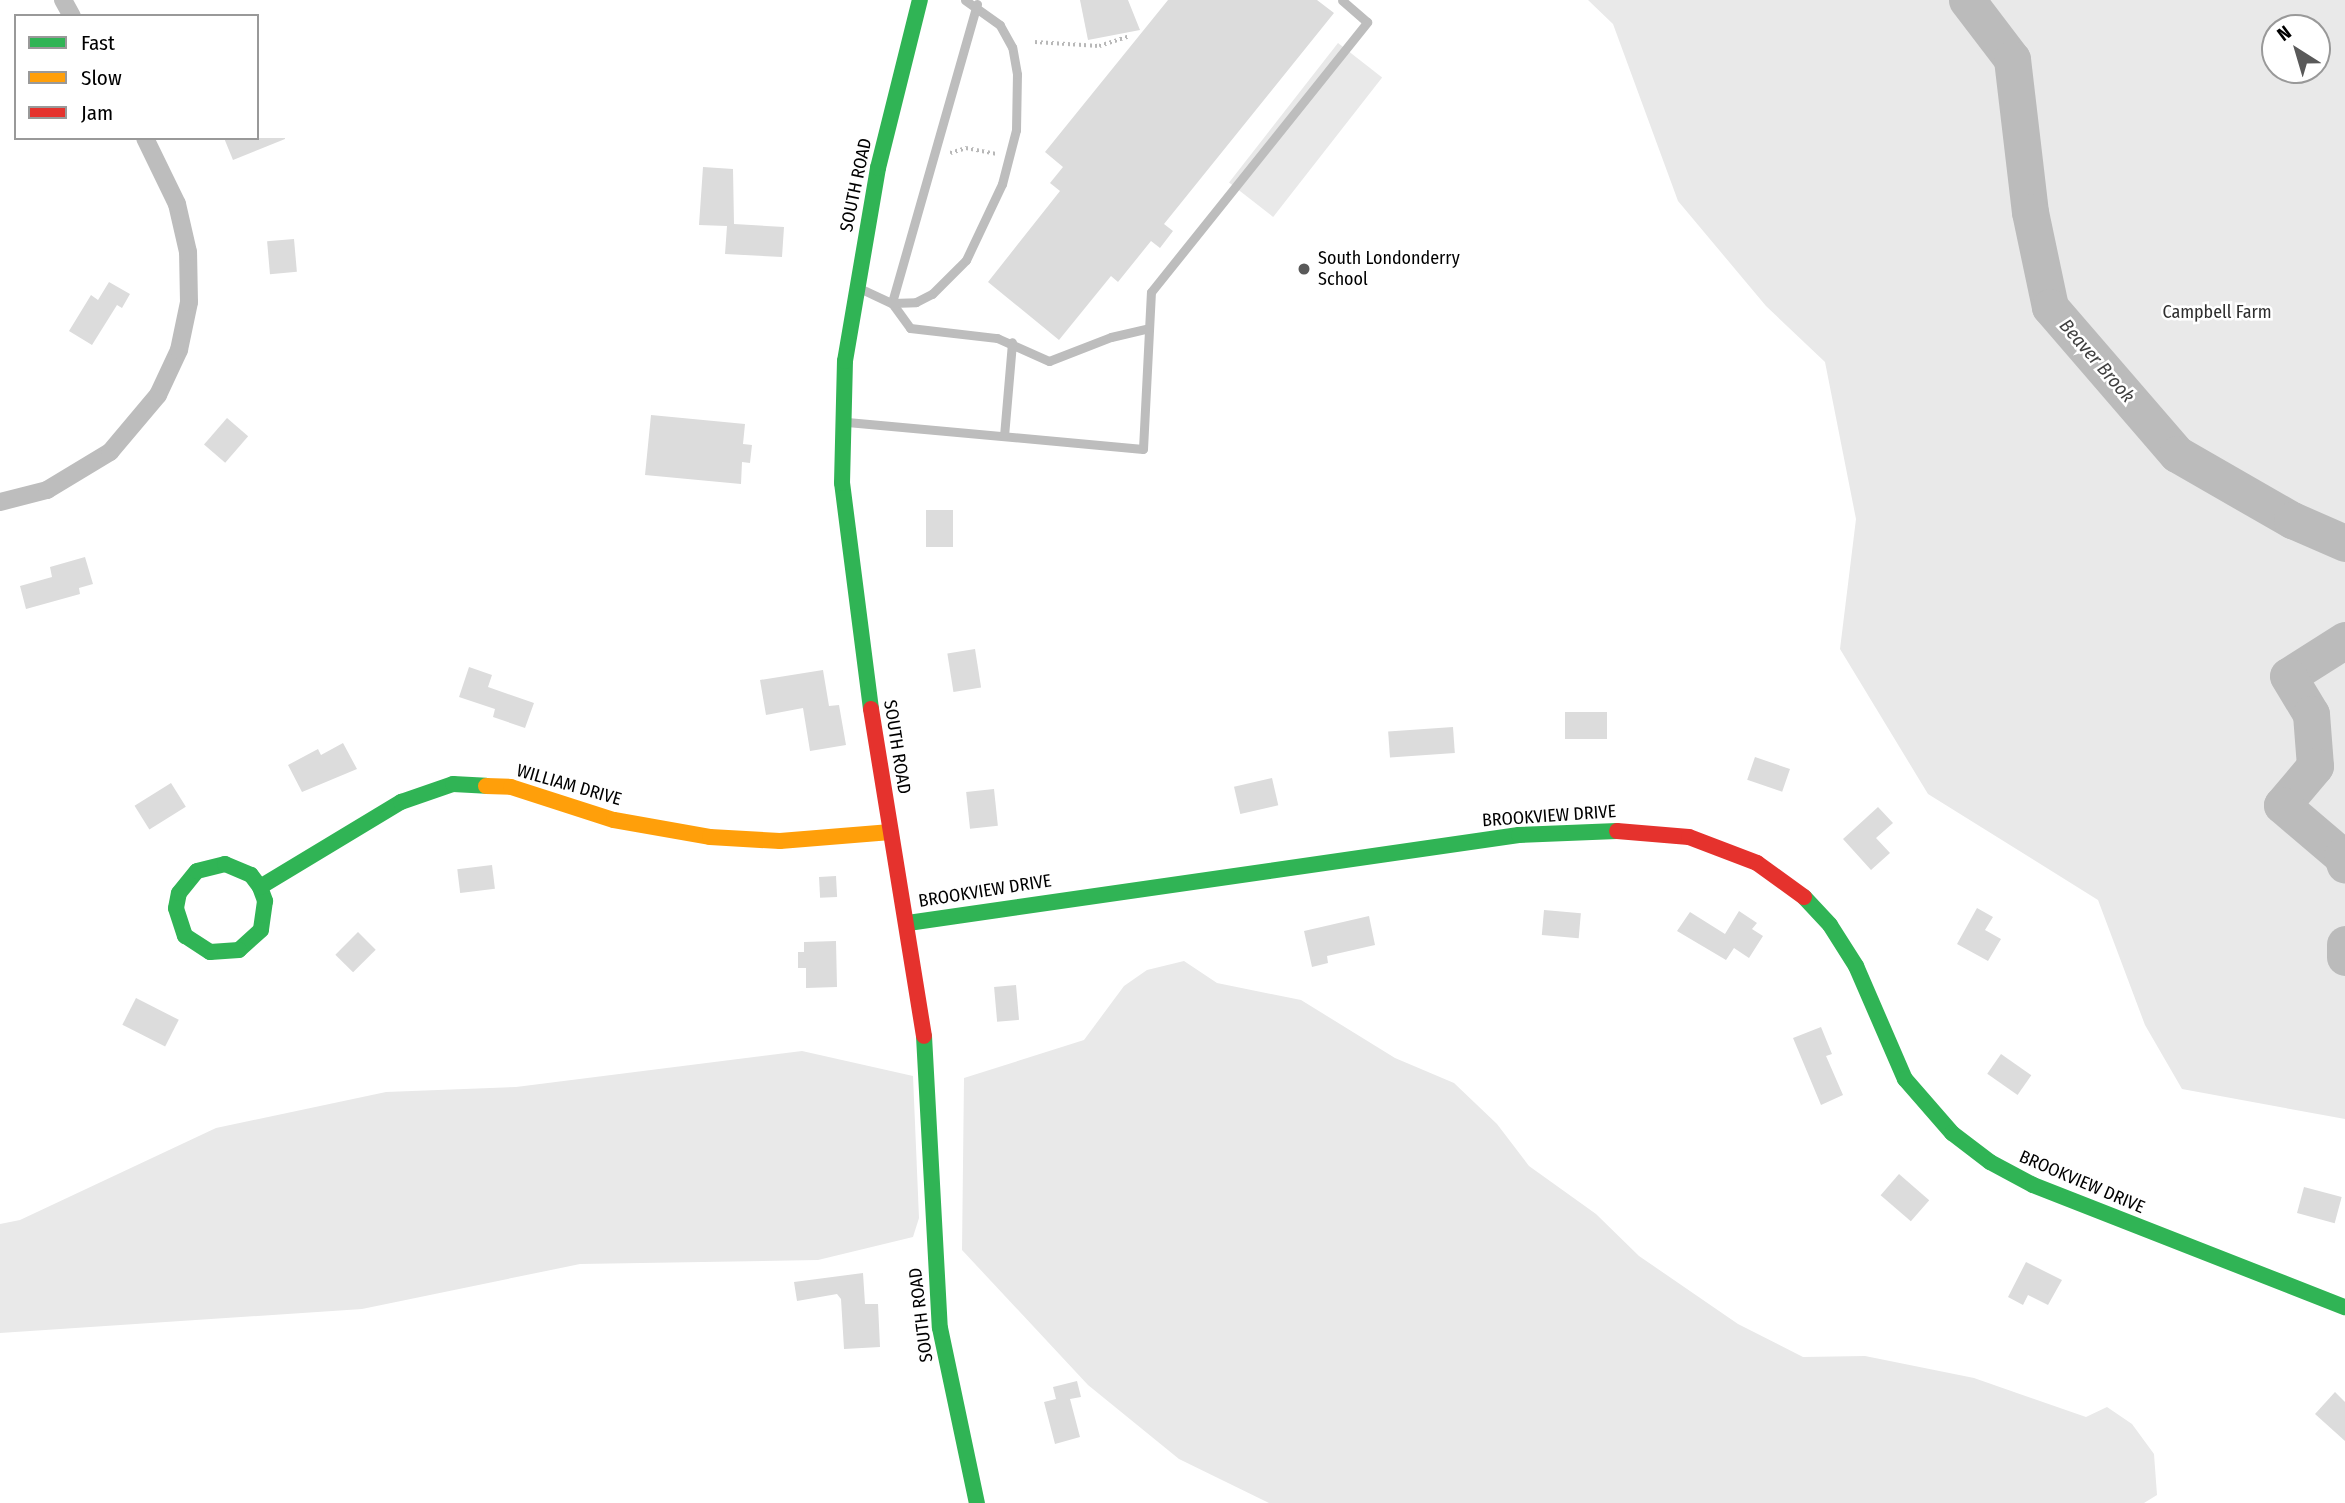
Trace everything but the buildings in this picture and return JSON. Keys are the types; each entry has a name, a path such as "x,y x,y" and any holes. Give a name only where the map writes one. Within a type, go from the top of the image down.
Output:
{"street":[{"name":"SOUTH ROAD","path":"920,0 878,168 856,286 845,361 842,483 862,652 908,923 930,1088 940,1328 977,1503"},
{"path":"0,502 47,489 110,452 144,416 170,373 187,314 188,252 177,204 146,140"},
{"name":"WILLIAM DRIVE","path":"260,887 401,802 453,784 511,787 614,820 710,837 780,841 891,832"},
{"name":"BROOKVIEW DRIVE","path":"908,923 1519,835 1592,830 1689,837 1757,863 1797,890 1830,925 1857,966 1905,1079 1952,1133 1990,1163 2033,1185 2345,1307"},
{"path":"210,865 232,866 251,875 260,887 265,916 251,942 239,950 217,953 196,946 185,936 178,923 179,893 197,871 210,865"}],"lane":[{"path":"856,286 892,303 916,302 932,294 958,270 977,239 1010,159 1018,104 1012,47 1000,25 977,4 965,0"},
{"path":"843,422 1143,449 1151,292 1178,252 1367,22 1342,0"},
{"path":"892,303 977,4"},
{"path":"892,303 910,328 922,332 1012,342 1049,361 1111,337 1149,328"},
{"path":"1004,436 1012,342"}],"path":[{"path":"1035,43 1099,46 1129,36"},
{"path":"933,158 966,148 999,155"}],"green space":[{"name":"Campbell Farm","path":"1588,0 2345,0 2345,1119 2182,1089 2145,1025 2098,900 1928,794 1840,649 1856,519 1825,362 1766,306 1678,201 1613,24"},
{"path":"1338,43 1382,77 1273,217 1229,182"},
{"path":"1184,961 1217,983 1301,1000 1395,1058 1454,1083 1497,1124 1529,1166 1596,1214 1639,1256 1738,1324 1803,1357 1865,1356 1974,1378 2086,1417 2107,1407 2132,1424 2154,1454 2157,1495 2144,1503 1269,1503 1179,1459 1088,1385 962,1250 964,1078 1084,1040 1124,986 1147,970"},
{"path":"802,1051 913,1076 919,1218 913,1237 818,1260 580,1264 362,1309 0,1333 0,1224 20,1220 216,1128 386,1092 516,1087"}],"waterway":[{"name":"Beaver Brook","path":"1967,0 2012,59 2030,212 2050,307 2177,454 2292,520 2345,543"},
{"name":"Beaver Brook","path":"2345,640 2288,676 2311,714 2315,766 2282,805 2342,856 2345,865"},
{"name":"Beaver Brook","path":"2345,944 2345,957"}],"traffic: fast":[{"path":"871,709 842,483 845,361 878,168 920,0"},
{"path":"260,887 265,901 261,930 239,950 210,952 185,936 176,908 179,893 197,871 225,864 251,875 260,887 401,802 453,784 486,786"},
{"path":"908,923 1519,835 1617,831"},
{"path":"1804,897 1830,925 1856,966 1905,1079 1952,1133 1990,1162 2033,1185 2345,1307"},
{"path":"924,1036 940,1328 977,1503"}],"traffic: slow":[{"path":"486,786 511,787 614,820 710,837 780,841 891,832"}],"traffic: jam":[{"path":"871,709 924,1036"},
{"path":"1617,831 1689,837 1757,863 1804,897"}],"place":[{"name":"South Londonderry School","path":"1304,269"}]}
